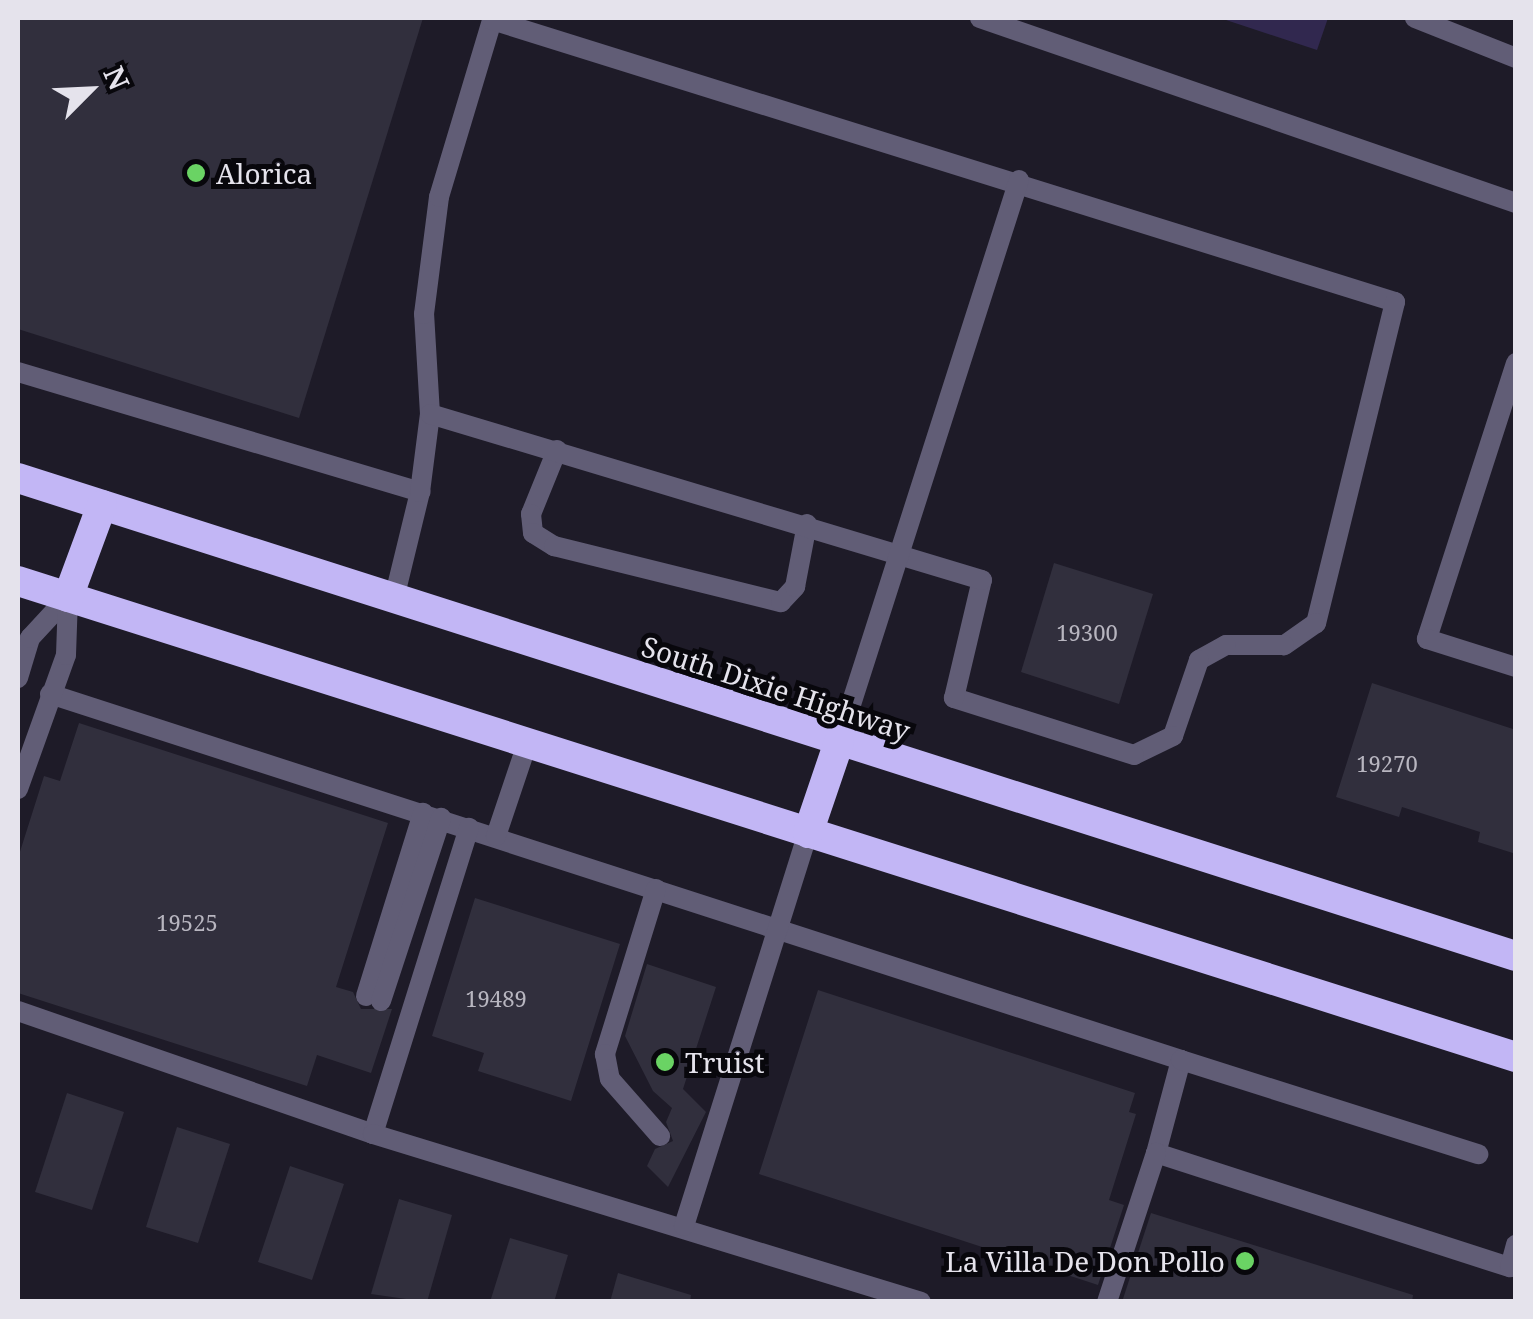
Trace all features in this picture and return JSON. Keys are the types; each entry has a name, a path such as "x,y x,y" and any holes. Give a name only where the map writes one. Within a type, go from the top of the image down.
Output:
{"highway":[{"name":"South Dixie Highway","path":"18,478 1516,956"},
{"path":"68,597 102,505"},
{"path":"18,581 1516,1057"},
{"path":"808,834 839,742"}],"lane":[{"path":"980,18 1516,203"},
{"path":"1414,18 1516,58"},
{"path":"394,599 420,492 430,414 424,314 438,198 492,20 1019,180 1395,302 1316,623 1284,645 1226,645 1198,660 1174,736 1134,755 954,698 982,580 901,551 430,414"},
{"path":"839,742 1019,180"},
{"path":"1516,363 1426,639 1516,667"},
{"path":"18,372 420,492"},
{"path":"557,450 530,514 533,532 554,546 781,602 795,588 808,524"},
{"path":"18,678 30,638 68,597"},
{"path":"19,782 66,655 68,597"},
{"path":"50,694 1478,1154"},
{"path":"496,836 527,744"},
{"path":"373,999 432,816"},
{"path":"373,1134 468,828"},
{"path":"684,1226 808,834"},
{"path":"656,889 606,1054 610,1079 660,1136"},
{"path":"18,1011 373,1134 684,1226 920,1302"},
{"path":"1107,1302 1156,1154 1180,1060"},
{"path":"682,1153 704,1162"},
{"path":"1156,1154 1513,1268 1516,1245"}],"shaded area":[{"path":"1220,18 1328,18 1317,50"}],"building":[{"name":"Alorica","path":"18,18 423,18 299,418 18,329"},
{"path":"1054,563 1153,594 1119,704 1021,672"},
{"path":"1372,683 1516,730 1516,854 1478,842 1480,832 1402,807 1399,817 1336,797"},
{"path":"79,723 388,823 336,987 353,992 361,1009 392,1009 371,1073 317,1055 307,1086 18,993 18,858 44,776 60,781"},
{"path":"475,898 620,944 571,1101 478,1071 484,1053 432,1036"},
{"name":"Truist","path":"647,964 716,987 683,1089 706,1112 668,1187 647,1166 655,1149 673,1141 666,1122 672,1108 653,1091 625,1036"},
{"path":"818,990 1135,1093 1129,1112 1136,1114 1109,1200 1124,1205 1098,1285 759,1174"},
{"path":"67,1093 124,1112 92,1210 35,1192"},
{"path":"177,1127 230,1144 198,1243 146,1227"},
{"path":"290,1166 344,1184 312,1280 258,1262"},
{"path":"399,1199 452,1215 427,1302 371,1294"},
{"path":"1151,1213 1413,1295 1412,1302 1122,1302"},
{"path":"510,1238 568,1255 554,1302 490,1302"},
{"path":"618,1273 691,1295 690,1302 610,1302"}],"place":[{"name":"Alorica","path":"196,173"},
{"name":"Truist","path":"665,1062"},
{"name":"La Villa De Don Pollo","path":"1245,1261"}]}
